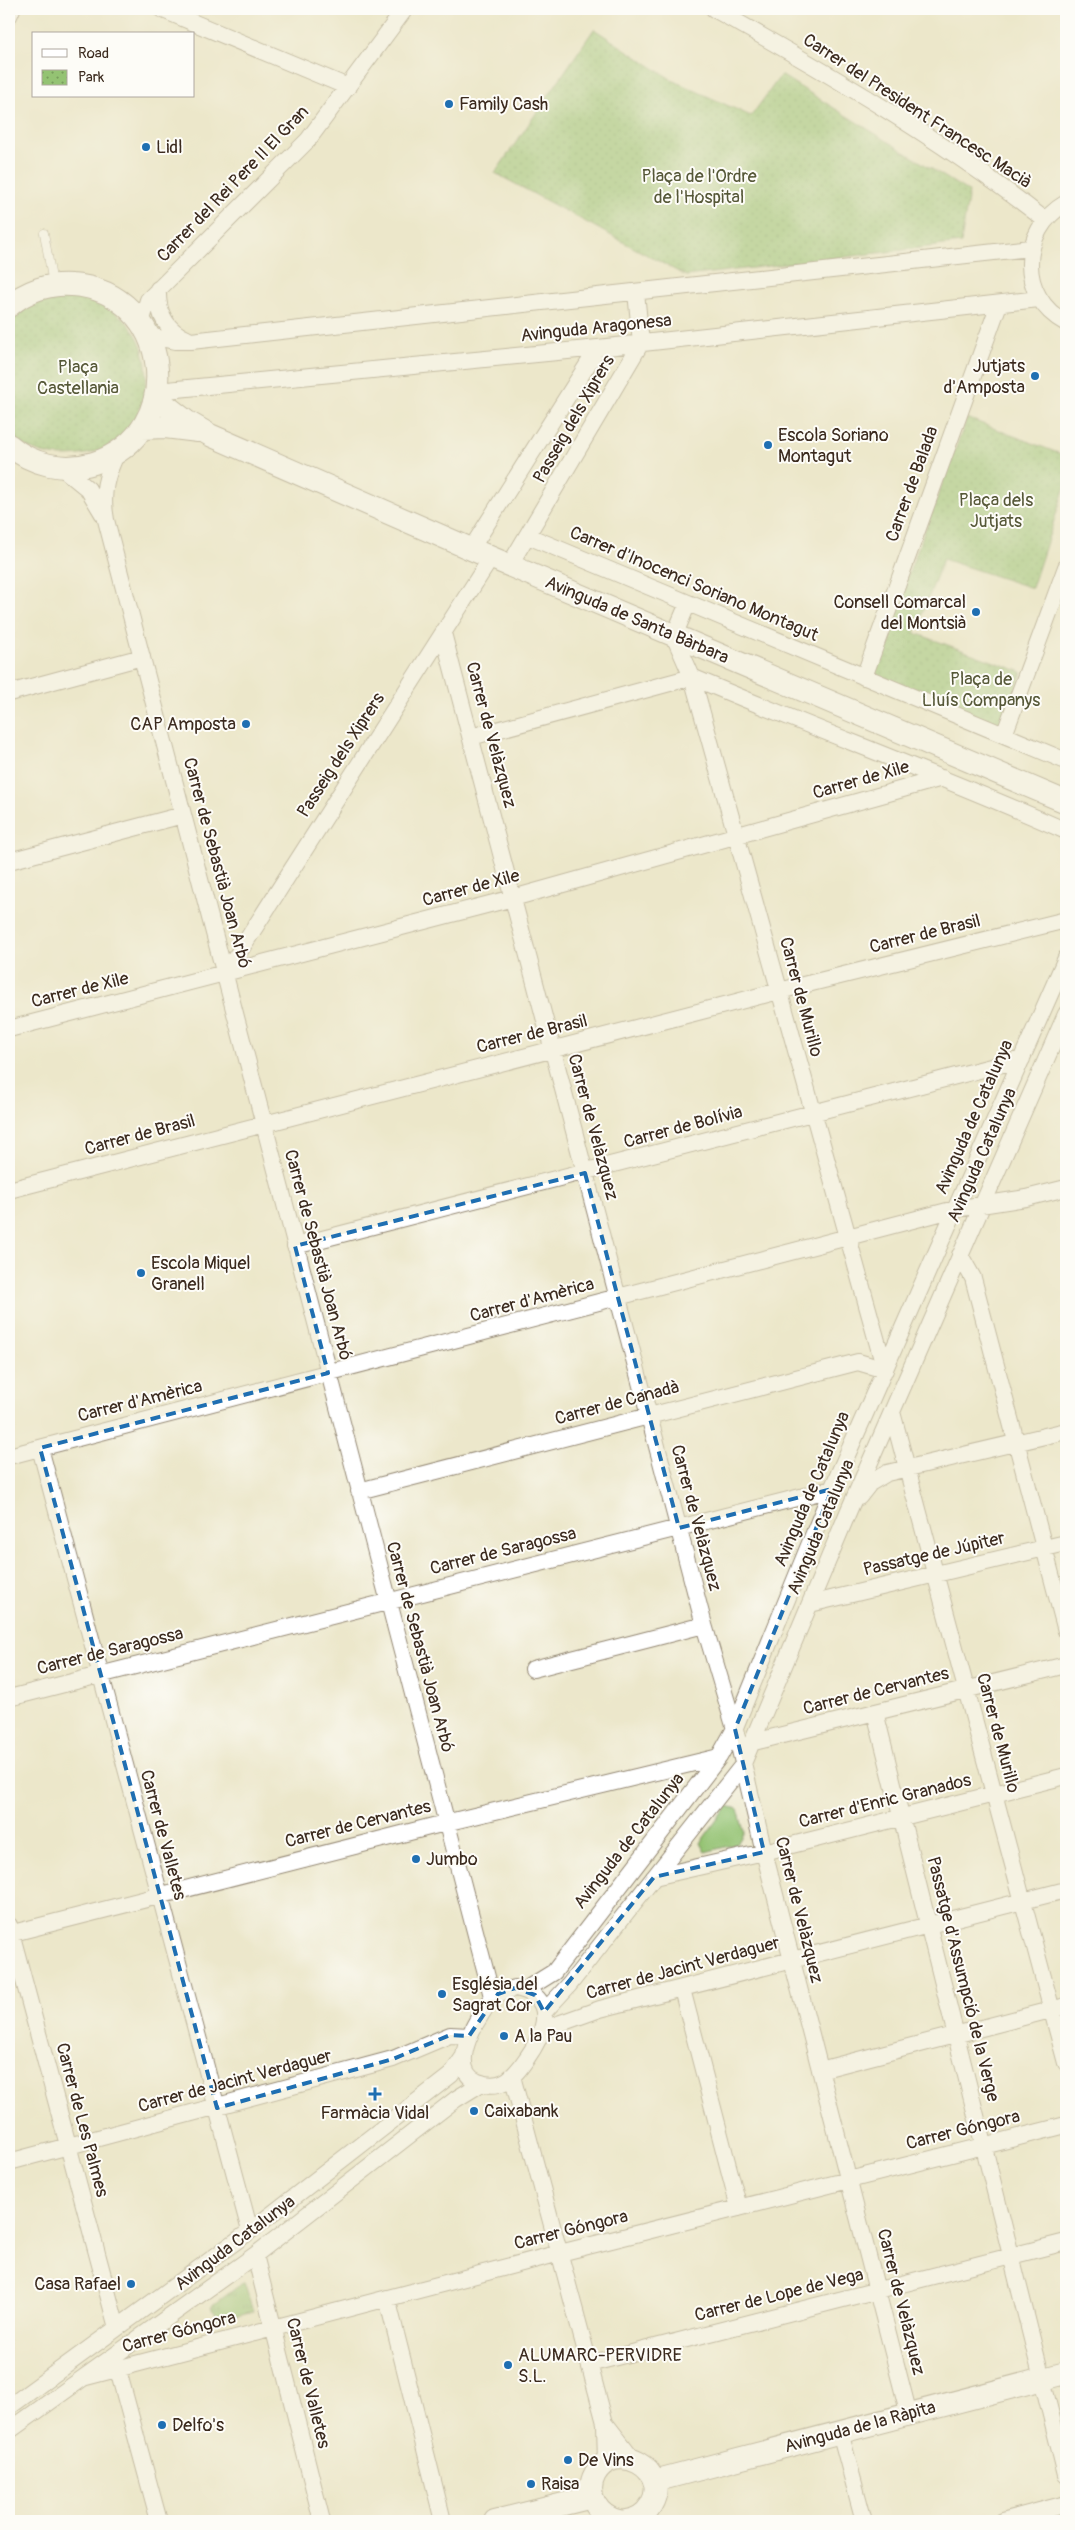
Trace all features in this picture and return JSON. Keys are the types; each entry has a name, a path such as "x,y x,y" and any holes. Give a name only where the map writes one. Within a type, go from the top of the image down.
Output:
{"street":[{"path":"9,16 12,9"},
{"path":"162,9 348,88"},
{"name":"Carrer del Rei Pere II El Gran","path":"145,329 148,300 308,140 405,9"},
{"name":"Carrer del President Francesc Macià","path":"714,9 842,82 1007,190 1045,220"},
{"path":"1066,204 1045,220 1031,248 1030,272 1039,299 1054,316 1066,324"},
{"name":"Avinguda Aragonesa","path":"145,329 175,341 191,341 1031,248"},
{"path":"9,306 30,292 53,286 78,285 114,298 145,329 157,364 156,394 142,428 118,451 91,464 61,466 40,463 13,452"},
{"path":"158,289 157,302 161,316 168,327 178,336 191,341"},
{"name":"Carrer del Rei Pere II El Gran","path":"114,298 130,299 145,296 158,289"},
{"path":"636,292 641,343"},
{"name":"Avinguda Aragonesa","path":"156,394 598,348 1039,299"},
{"name":"Carrer de Balada","path":"864,677 999,304"},
{"name":"Passeig dels Xiprers","path":"490,558 528,536 641,343"},
{"name":"Passeig dels Xiprers","path":"225,974 490,558 598,348"},
{"name":"Avinguda de Santa Bàrbara","path":"156,394 186,420 210,435 490,558 1066,802"},
{"name":"Avinguda de Santa Bàrbara","path":"142,428 183,428 210,435"},
{"name":"Carrer de Sebastià Joan Arbó","path":"118,451 106,477 103,502 106,520 445,1823 493,2000"},
{"name":"Carrer de Sebastià Joan Arbó","path":"61,466 88,490 106,520"},
{"name":"Carrer d'Inocenci Soriano Montagut","path":"528,536 1066,761"},
{"path":"1004,735 1066,567"},
{"path":"674,636 688,603"},
{"name":"Carrer de Velàzquez","path":"443,632 678,1528 735,1729 742,1766 909,2415"},
{"name":"Carrer de Murillo","path":"674,636 692,677 885,1370"},
{"path":"9,693 142,657"},
{"path":"471,736 692,677"},
{"name":"Avinguda de Santa Bàrbara","path":"692,677 942,778 1066,831"},
{"name":"Carrer de Xile","path":"9,1029 513,898 942,778"},
{"path":"9,861 183,815"},
{"name":"Carrer de Brasil","path":"9,1190 1066,920"},
{"name":"Avinguda de Catalunya","path":"525,1990 554,1972 719,1757 735,1729 832,1489 1066,958"},
{"name":"Avinguda Catalunya","path":"544,2012 569,1985 742,1766 754,1742 849,1510 1065,1017"},
{"name":"Carrer de Bolívia","path":"296,1246 1022,1059"},
{"name":"Carrer d'Amèrica","path":"9,1456 955,1209 1066,1190"},
{"path":"960,1255 973,1278 1018,1442 1066,1631"},
{"name":"Carrer de Canadà","path":"359,1491 858,1362 885,1370"},
{"name":"Carrer de Murillo","path":"892,1412 1023,1901 1059,2008 1066,2063"},
{"path":"849,1510 870,1483 887,1473 1066,1430"},
{"name":"Carrer de Valletes","path":"40,1448 158,1895 250,2231"},
{"name":"Carrer de Saragossa","path":"9,1698 387,1600 832,1489"},
{"name":"Passatge de Júpiter","path":"810,1604 1066,1543"},
{"path":"533,1668 704,1625"},
{"name":"Carrer de Cervantes","path":"754,1742 1066,1665"},
{"name":"Passatge d'Assumpció de la Verge","path":"875,1712 1066,2475"},
{"name":"Carrer de Cervantes","path":"10,1930 719,1757"},
{"name":"Carrer d'Enric Granados","path":"654,1877 764,1852 1066,1776"},
{"name":"Carrer de Jacint Verdaguer","path":"544,2029 600,2010 1066,1890"},
{"name":"Carrer de Les Palmes","path":"10,1930 117,2328"},
{"path":"515,1988 525,1990 535,1995 542,2005 544,2012 544,2029 535,2047 512,2076 503,2083 482,2084 469,2077 464,2068 464,2056 469,2036 498,1994 515,1988"},
{"path":"682,1989 739,2208"},
{"path":"820,2070 1059,2008"},
{"name":"Carrer de Jacint Verdaguer","path":"9,2162 217,2108 393,2059 450,2035 469,2036"},
{"path":"9,2407 250,2231 452,2075 464,2056"},
{"path":"512,2076 604,2423 606,2462"},
{"name":"Avinguda Catalunya","path":"116,2363 456,2099 482,2084"},
{"name":"Carrer Góngora","path":"9,2431 86,2377 116,2363 274,2328 560,2253 1066,2125"},
{"name":"Carrer de Lope de Vega","path":"589,2364 1066,2242"},
{"name":"Carrer de Valletes","path":"255,2255 322,2521"},
{"path":"387,2298 443,2521"},
{"path":"116,2363 160,2521"},
{"name":"Avinguda de la Ràpita","path":"654,2482 1066,2373"},
{"path":"604,2423 633,2460"},
{"path":"840,2432 864,2521"},
{"path":"624,2458 633,2460 642,2464 654,2482 653,2501 641,2516 627,2521 603,2514 596,2506 592,2497 594,2477 606,2462 624,2458"},
{"path":"496,2521 592,2497"},
{"path":"1002,2521 1066,2504"}],"lane":[{"path":"44,232 53,286"}],"highlighted area":[{"path":"585,1173 679,1528 832,1489 735,1729 764,1852 654,1877 544,2012 535,1995 515,1988 498,1994 469,2036 450,2035 393,2059 217,2108 40,1448 328,1373 295,1246"}],"green space":[{"name":"Plaça de l'Ordre de l'Hospital","path":"594,29 674,81 751,116 781,75 969,192 961,243 686,276 495,173"},
{"name":"Plaça Castellania","path":"70,296 105,307 116,313 130,326 139,341 145,358 146,376 139,412 130,427 117,440 105,448 91,453 56,456 41,453 27,447 9,433 9,322 37,303"},
{"name":"Plaça dels Jutjats","path":"967,418 1066,456 1066,484 1032,588 943,559 915,633 1022,672 1002,730 870,676"},
{"path":"727,1806 738,1809 744,1832 737,1844 705,1852 700,1843"},
{"path":"244,2282 253,2311 219,2320 212,2306"}],"place":[{"name":"Family Cash","path":"449,104"},
{"name":"Lidl","path":"146,147"},
{"name":"Jutjats d'Amposta","path":"1035,376"},
{"name":"Escola Soriano Montagut","path":"768,445"},
{"name":"Consell Comarcal del Montsià","path":"976,612"},
{"name":"CAP Amposta","path":"246,724"},
{"name":"Escola Miquel Granell","path":"141,1273"},
{"name":"Jumbo","path":"416,1859"},
{"name":"Església del Sagrat Cor","path":"442,1994"},
{"name":"A la Pau","path":"504,2036"},
{"name":"Farmàcia Vidal","path":"375,2094"},
{"name":"Caixabank","path":"474,2111"},
{"name":"Casa Rafael","path":"131,2284"},
{"name":"ALUMARC-PERVIDRE S.L.","path":"508,2365"},
{"name":"Delfo's","path":"162,2425"},
{"name":"De Vins","path":"568,2460"},
{"name":"Raisa","path":"531,2484"}],"park label":[{"name":"Plaça de Lluís Companys","path":"981,690"}]}
